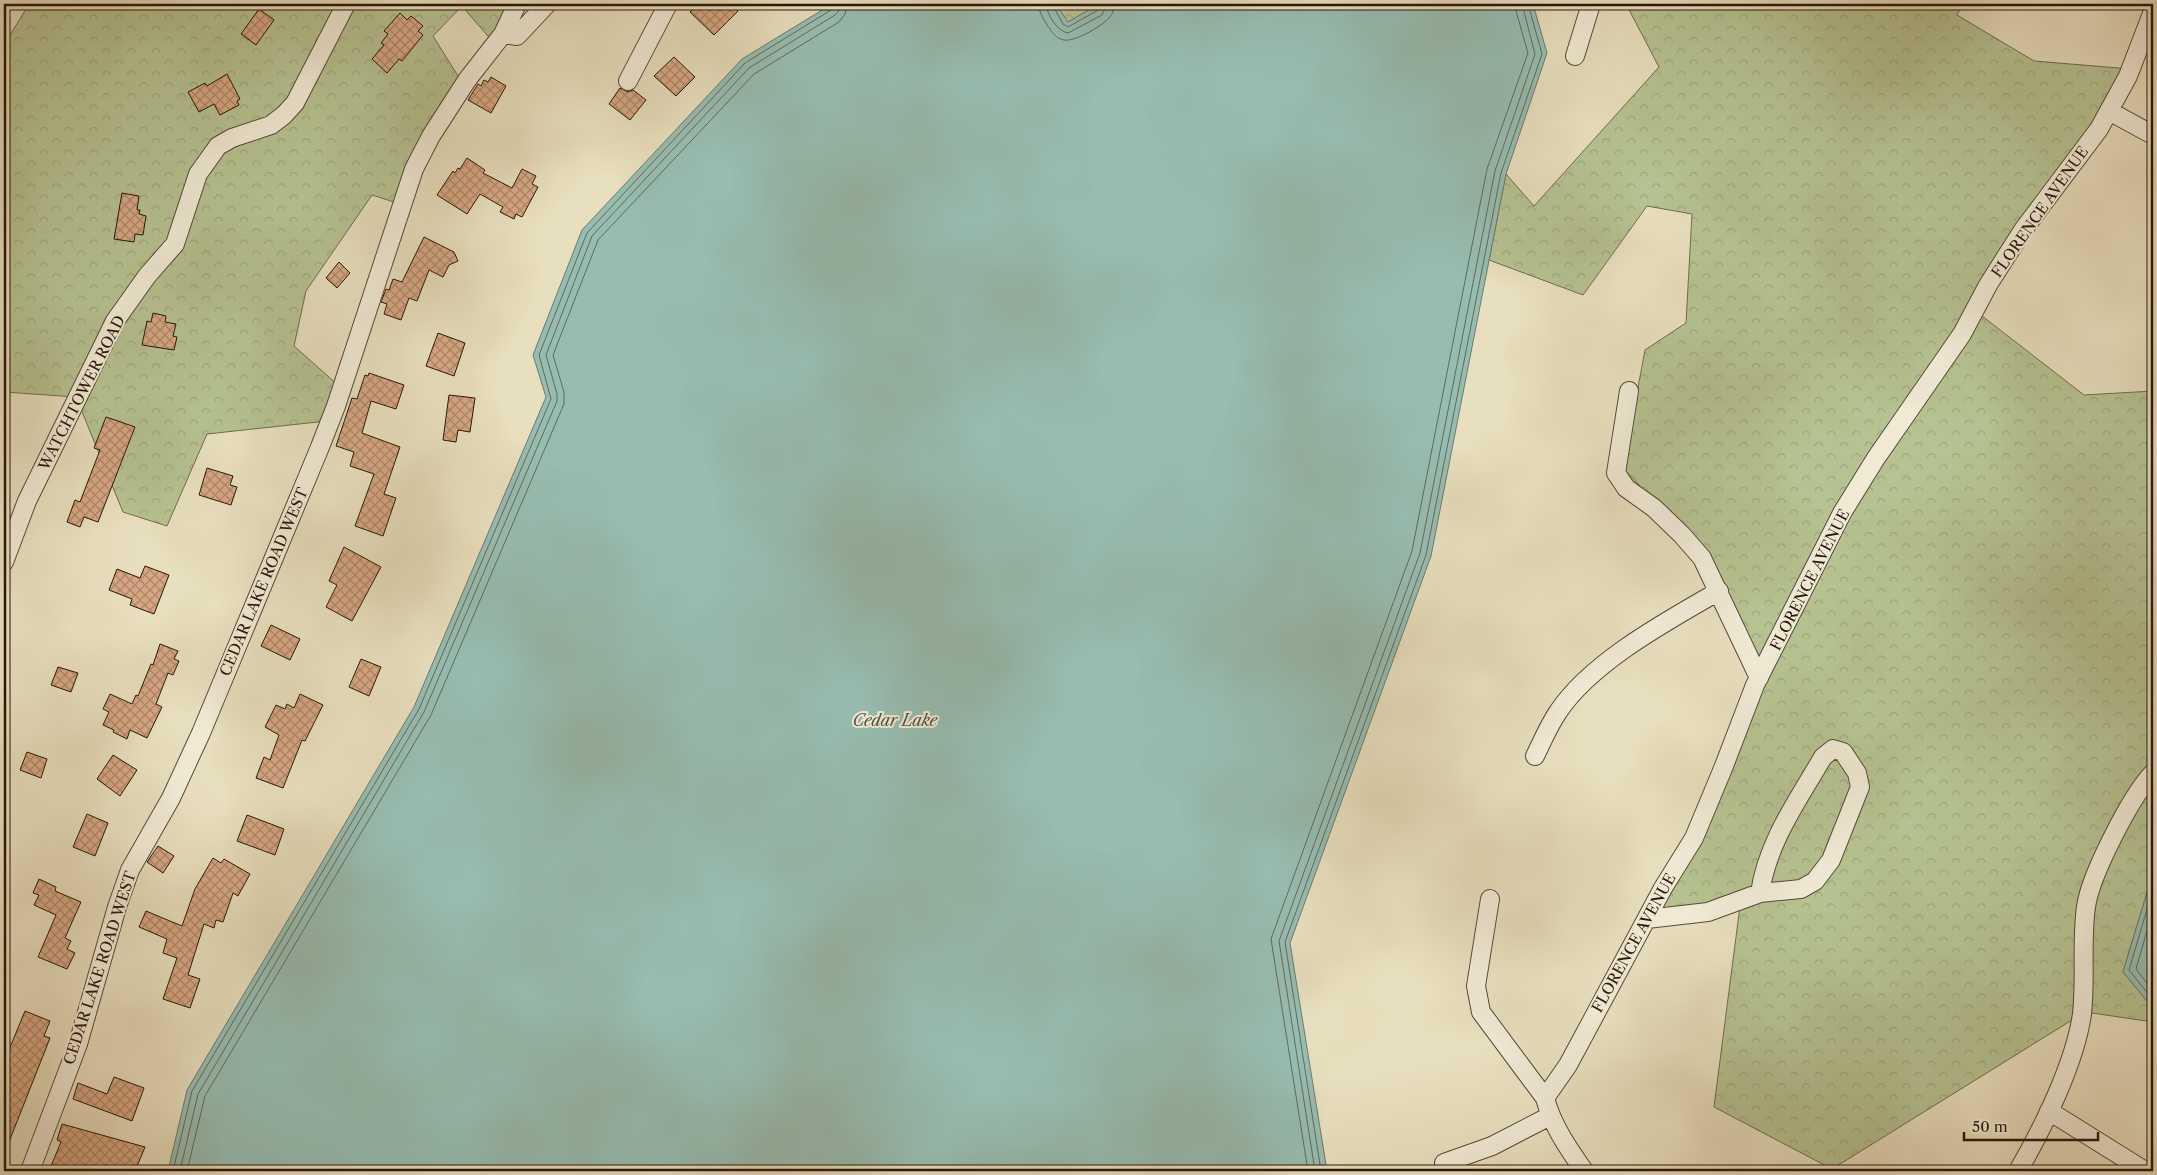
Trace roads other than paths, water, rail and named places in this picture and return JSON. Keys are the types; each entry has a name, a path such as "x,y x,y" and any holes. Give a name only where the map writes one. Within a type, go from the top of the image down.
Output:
{"street":[{"name":"WATCHTOWER ROAD","path":"4,562 27,501 115,321 147,276 175,244 198,174 218,146 232,138 271,125 295,103 346,4"},
{"name":"CEDAR LAKE ROAD WEST","path":"30,1171 78,1044 117,907 130,870 171,798 201,733 320,448 336,406 414,169 431,136 466,80 503,34 517,4"},
{"path":"503,34 517,36 547,4"},
{"path":"628,81 668,4"},
{"path":"1575,56 1591,4"},
{"name":"FLORENCE AVENUE","path":"1545,1098 1568,1065 1663,888 1694,838 1758,678 1842,514 1876,458 1962,334 1988,285 2023,230 2099,129 2128,76 2153,10"},
{"path":"2109,111 2153,135"},
{"path":"1629,391 1616,473 1626,488 1654,508 1682,534 1702,558 1758,678"},
{"path":"1535,756 1558,712 1590,676 1654,628 1719,591"},
{"path":"1647,919 1708,912 1760,893 1801,889 1815,881 1831,860 1860,787 1857,773 1843,752 1833,748 1823,757 1779,833 1763,871 1760,893"},
{"path":"2018,1171 2049,1111 2073,1048 2082,1015 2086,906 2097,872 2123,818 2144,782 2153,773"},
{"path":"1490,899 1476,986 1481,1012 1545,1098 1550,1116 1567,1148 1584,1171"},
{"path":"2049,1111 2145,1171"},
{"path":"1444,1163 1492,1146 1550,1116"}],"water":[{"name":"Cedar Lake","path":"832,4 1056,4 1068,22 1099,4 1533,4 1547,53 1506,174 1431,556 1290,943 1327,1171 168,1171 187,1090 414,707 546,397 533,355 582,230 742,59"},
{"path":"2153,873 2153,1008 2123,972"}]}
